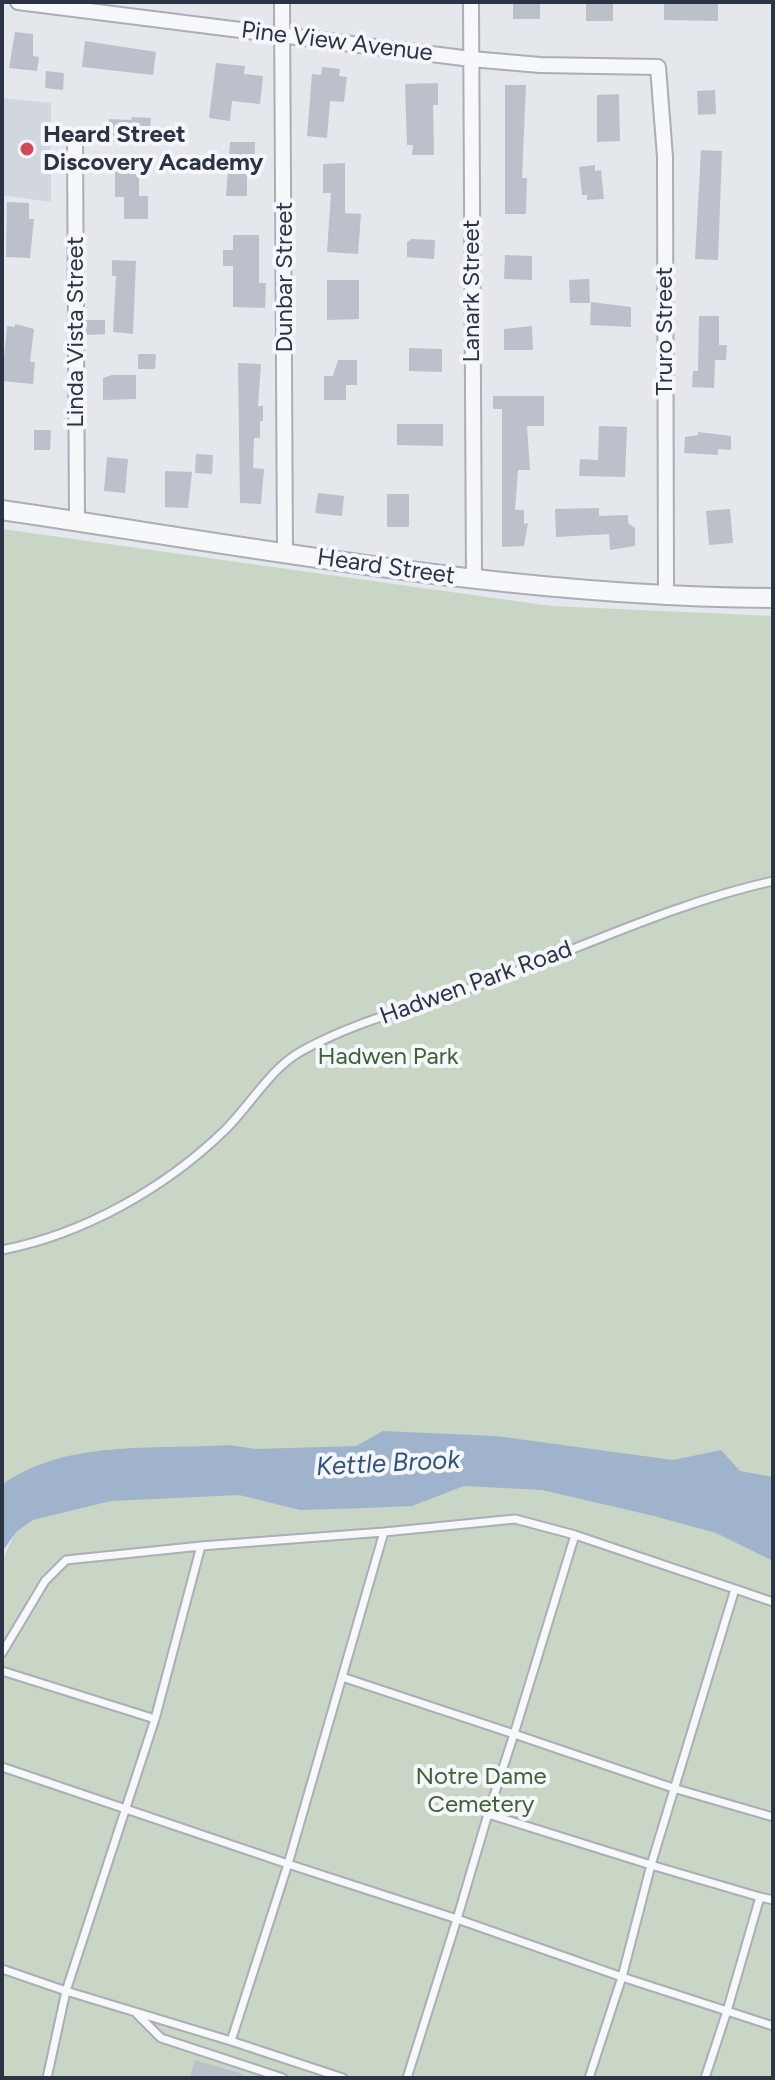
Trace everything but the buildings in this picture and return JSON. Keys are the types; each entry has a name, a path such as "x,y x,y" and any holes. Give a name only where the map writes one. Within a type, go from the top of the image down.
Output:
{"street":[{"name":"Pine View Avenue","path":"18,2 471,59 540,65 658,67"},
{"name":"Dunbar Street","path":"282,2 285,552"},
{"name":"Lanark Street","path":"471,2 474,579"},
{"name":"Truro Street","path":"658,67 665,157 666,597"},
{"name":"Linda Vista Street","path":"75,142 77,521"},
{"name":"Heard Street","path":"2,510 474,579 666,597 773,598"}],"lane":[{"name":"Hadwen Park Road","path":"2,1250 56,1235 149,1190 223,1132 296,1054 329,1037 486,983 730,890 773,881"},
{"path":"2,1653 45,1581 66,1560 515,1519 575,1535 773,1602"},
{"path":"231,2041 288,1864 384,1532"},
{"path":"407,2078 575,1535"},
{"path":"47,2078 66,1991 155,1719 201,1546"},
{"path":"589,2078 622,1977 673,1788 735,1589"},
{"path":"2,1671 155,1719"},
{"path":"342,1677 673,1788 773,1817"},
{"path":"2,1767 773,2026"},
{"path":"488,1814 773,1900"},
{"path":"705,2078 760,1897"},
{"path":"2,1969 343,2078"},
{"path":"136,2012 161,2038 283,2078"},
{"path":"314,2078 326,2072"}],"shaded area":[{"name":"Heard Street Discovery Academy","path":"2,98 51,103 51,202 2,195"}],"green space":[{"name":"Hadwen Park","path":"2,529 551,606 773,616 773,2078 2,2078 2,1561 16,1531 2,1530"}],"water":[{"name":"Kettle Brook","path":"383,1431 496,1436 673,1460 721,1450 740,1471 773,1477 773,1561 716,1533 654,1516 542,1490 464,1486 412,1506 366,1508 300,1510 239,1495 111,1501 33,1520 17,1531 2,1552 2,1485 27,1470 53,1460 82,1453 141,1448 356,1446"}],"place":[{"name":"Heard Street Discovery Academy","path":"27,149"}],"park label":[{"name":"Notre Dame Cemetery","path":"481,1791"}]}
